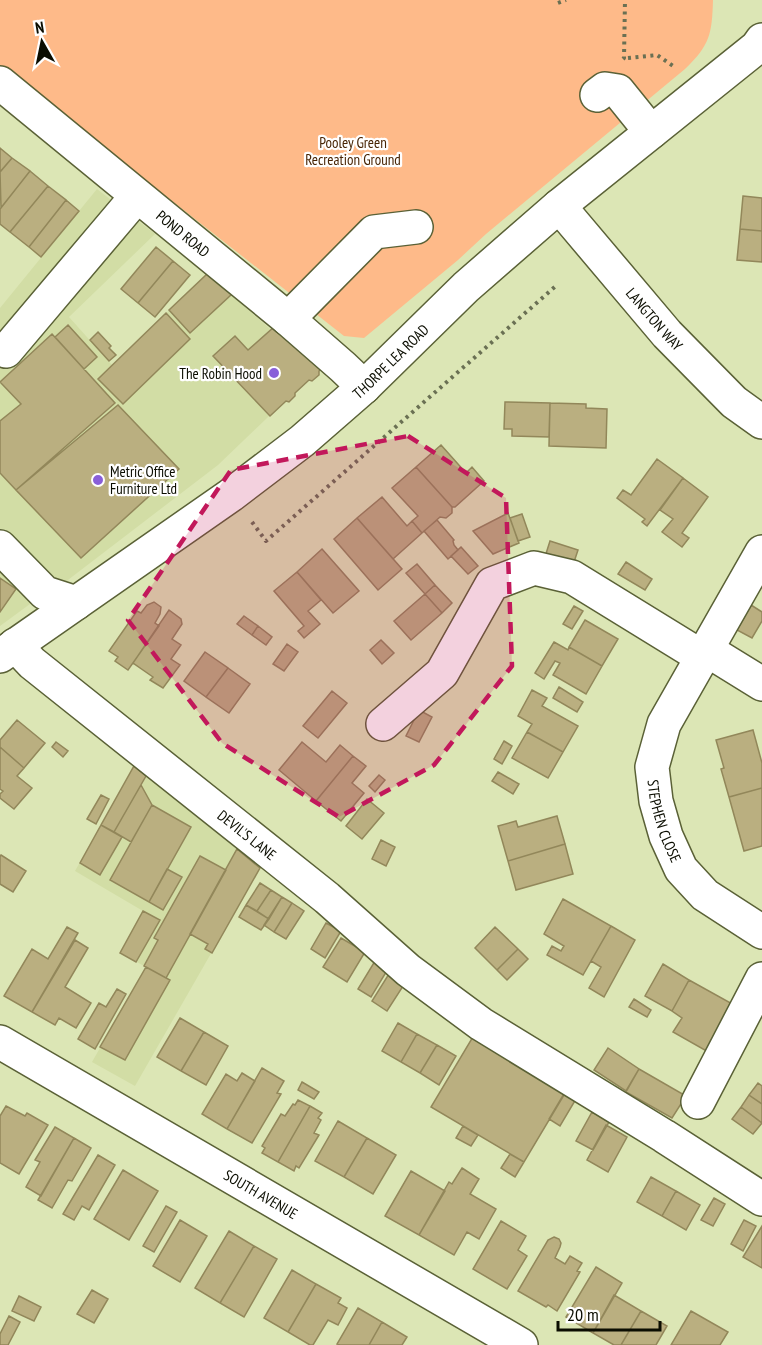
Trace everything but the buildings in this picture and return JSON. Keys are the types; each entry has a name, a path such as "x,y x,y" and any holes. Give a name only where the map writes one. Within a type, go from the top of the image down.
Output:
{"street":[{"name":"THORPE LEA ROAD","path":"7,650 231,495 302,441 364,387 466,287 559,206 757,47 762,40"},
{"name":"POND ROAD","path":"0,83 288,319 364,387"},
{"path":"597,95 605,89 618,91 651,132"},
{"path":"6,351 137,196"},
{"name":"LANGTON WAY","path":"559,206 667,334 734,402 762,422"},
{"path":"288,319 374,232 416,227"},
{"path":"0,547 45,593 76,603"},
{"name":"STEPHEN CLOSE","path":"762,552 664,724 652,767 656,801 666,836 681,869 705,895 762,932"},
{"path":"384,724 442,673 492,584 534,568 572,578 762,684"},
{"name":"DEVIL'S LANE","path":"7,650 32,663 327,898 408,970 481,1024 762,1199"},
{"path":"699,1102 762,979"},
{"name":"SOUTH AVENUE","path":"0,1042 521,1345"}],"path":[{"path":"558,3 566,0"},
{"path":"624,58 625,0"},
{"path":"616,65 624,58 657,55 705,88"},
{"path":"266,541 557,285"}],"highlighted area":[{"path":"408,436 506,498 512,666 434,765 339,817 222,743 128,620 231,470"}],"shaded area":[{"path":"97,189 155,234 69,317 112,365 207,274 317,370 218,465 64,583 45,593 0,626 0,308"},
{"path":"134,766 260,868 135,1086 92,1062 146,967 120,953 143,911 75,871"}],"green space":[{"name":"Pooley Green Recreation Ground","path":"0,0 713,0 712,22 705,46 685,69 364,338 344,336 0,66"}],"place":[{"name":"The Robin Hood","path":"274,373"},
{"name":"Metric Office Furniture Ltd","path":"98,480"}]}
